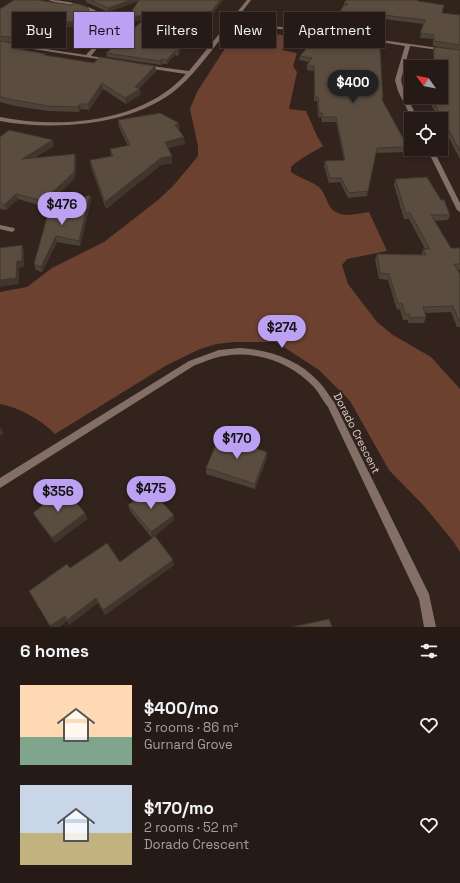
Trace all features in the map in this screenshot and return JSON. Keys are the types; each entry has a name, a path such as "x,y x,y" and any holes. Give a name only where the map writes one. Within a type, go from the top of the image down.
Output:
{"street":[{"path":"52,0 91,9 105,20 108,30 88,56"},
{"path":"239,12 248,0"},
{"path":"2,122 68,124 113,117 130,112 160,99 171,92 190,73 220,37"},
{"path":"385,41 460,52"},
{"path":"0,43 117,61"},
{"path":"408,44 398,80 401,91 412,112"},
{"path":"139,64 190,73"},
{"path":"433,156 460,210"},
{"path":"0,227 12,230"},
{"name":"Dorado Crescent","path":"0,483 192,363 227,352 263,354 283,361 301,372 317,385 331,405 425,598 430,627"}],"shaded area":[{"path":"276,34 284,35 284,46 282,50 297,53 293,66 297,72 289,109 306,111 323,146 302,158 291,167 291,172 319,187 324,193 332,210 337,213 353,215 369,212 387,251 347,259 342,265 348,284 377,322 393,335 431,357 460,389 460,552 453,541 424,506 389,470 350,401 319,370 276,342 234,342 217,344 200,349 167,365 55,434 29,415 15,408 0,404 0,292 27,287 52,268 104,242 158,200 174,185 198,156 198,146 190,109 197,92 225,48 276,48"}],"building":[{"path":"14,0 38,0 71,5 75,3 88,8 89,12 74,12 74,22 66,22 66,12 12,12 12,38 0,36 0,9"},
{"path":"90,0 131,0 108,8"},
{"path":"139,0 220,0 211,12 142,12 142,16 134,16 134,12 131,12"},
{"path":"346,0 418,0 444,5 442,13 460,15 460,45 434,41 434,35 420,33 425,20 385,15 385,12 340,12 343,6 348,4 344,3"},
{"path":"142,21 142,48 179,48 178,51 175,51 167,60 162,59 160,61 106,53 112,48 134,48 134,28"},
{"path":"0,41 12,43 12,48 19,48 18,49 46,54 44,55 94,63 100,57 155,66 135,87 140,89 125,98 102,83 88,104 80,104 78,107 48,106 0,97"},
{"path":"434,47 460,50 460,151 448,129 448,112 439,112 435,104 448,104 448,60 434,60"},
{"path":"307,48 380,48 383,98 381,98 404,140 404,147 377,148 368,191 349,193 341,178 330,178 325,161 345,160 336,117 322,117 322,113 319,113 318,97 315,97 314,66 307,65 312,58 300,56"},
{"path":"160,113 179,123 175,125 184,137 165,142 172,156 161,158 105,202 90,160 113,156 110,149 130,145 118,120"},
{"path":"9,130 53,140 22,159 75,154 74,172 43,201 16,194 4,205 0,203 0,137"},
{"path":"427,177 441,200 444,200 450,215 431,215 451,248 460,248 460,264 454,264 460,274 460,321 453,306 423,307 426,317 410,318 409,314 405,314 402,303 398,304 389,274 380,273 377,254 426,255 423,249 430,249 410,213 406,213 395,179"},
{"path":"90,195 79,241 56,236 41,267 34,264 49,210"},
{"path":"22,245 22,261 17,261 16,278 0,280 0,248"},
{"path":"219,437 267,452 255,484 206,468"},
{"path":"64,488 85,513 52,538 33,513 42,506 41,504"},
{"path":"150,489 174,515 151,532 128,505"},
{"path":"155,536 173,560 103,610 96,598 67,620 65,616 50,626 29,591 67,564 70,568 107,543 120,562"},
{"path":"329,619 332,627 292,627"}]}
